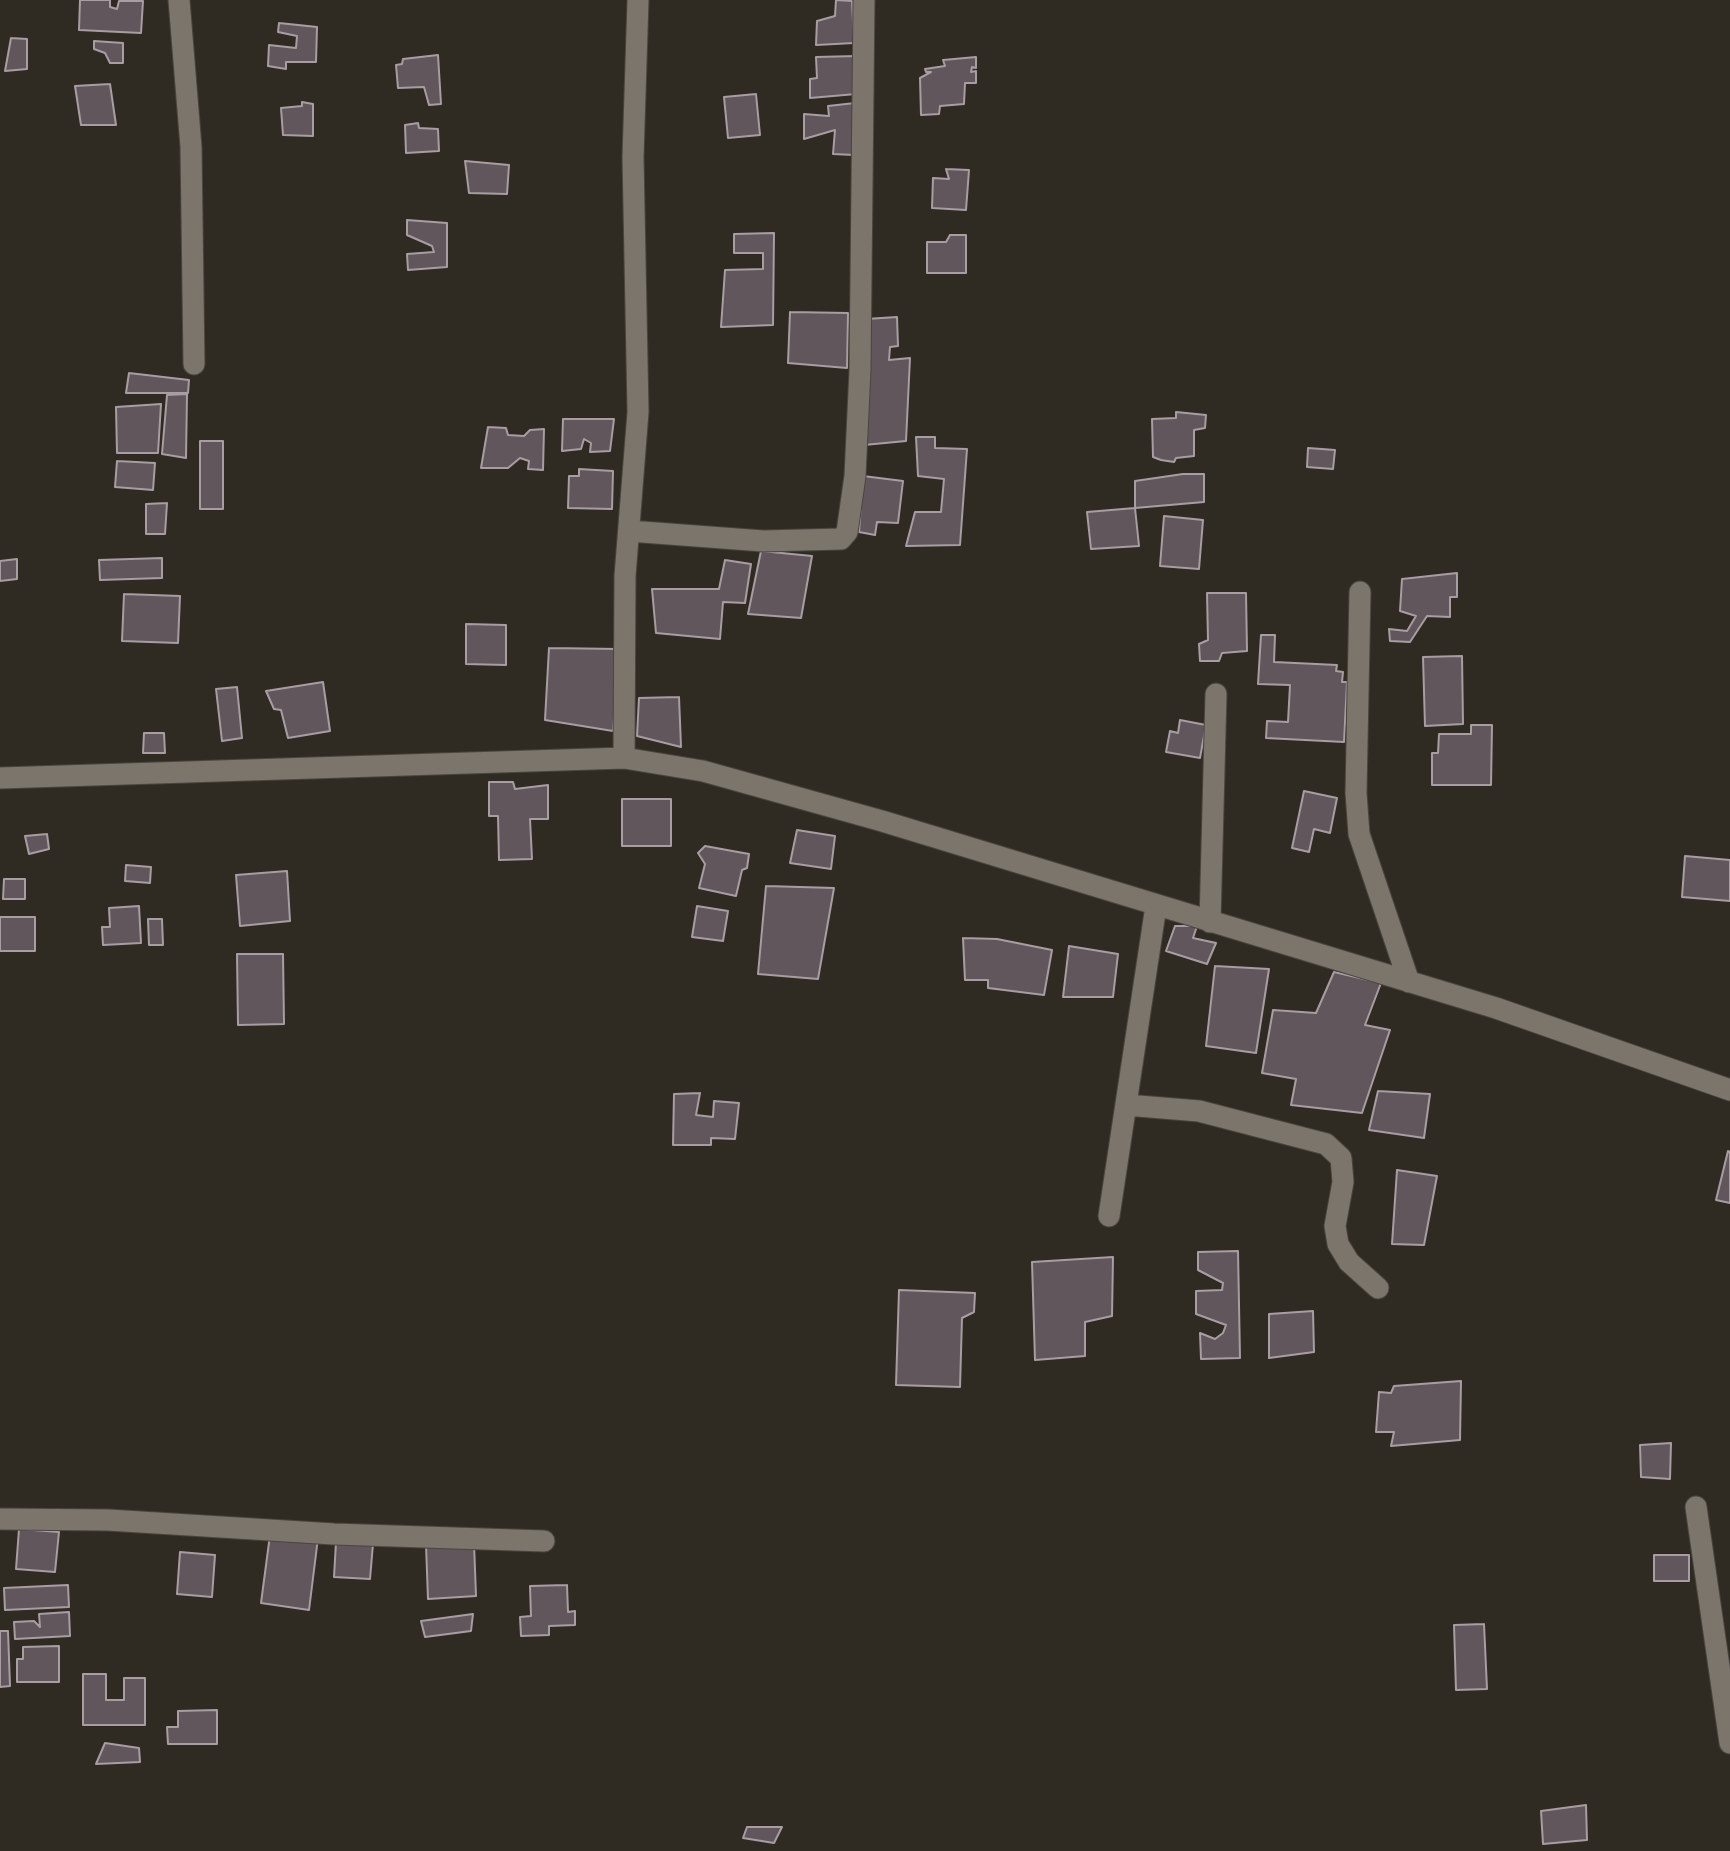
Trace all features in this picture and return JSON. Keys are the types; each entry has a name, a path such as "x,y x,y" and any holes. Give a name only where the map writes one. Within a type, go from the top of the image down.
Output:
{"street":[{"path":"179,0 191,147 194,363"},
{"path":"624,758 625,576 638,412 634,157 638,0"},
{"path":"629,531 763,541 841,539 847,532 855,476 860,370 865,116 864,0"},
{"path":"1360,592 1356,793 1359,834 1409,982"},
{"path":"1210,922 1216,694"},
{"path":"0,778 624,758 716,775 882,821 1496,1008 1730,1090"},
{"path":"1109,1216 1156,906"},
{"path":"1126,1104 1199,1111 1326,1144 1341,1158 1343,1182 1335,1226 1338,1244 1349,1262 1378,1287"},
{"path":"1696,1507 1730,1743"},
{"path":"0,1519 108,1520 334,1534 544,1541"}],"building":[{"path":"80,0 110,0 110,7 117,9 119,1 143,1 141,33 79,30"},
{"path":"836,0 852,1 854,43 816,45 817,21 835,16"},
{"path":"279,23 317,27 316,62 286,62 286,69 268,66 269,45 296,48 297,36 278,32"},
{"path":"11,38 27,39 27,69 5,71"},
{"path":"94,41 123,43 123,63 110,63 105,53 94,49"},
{"path":"438,55 441,104 429,105 424,87 398,88 396,65 402,64 403,59"},
{"path":"857,56 856,94 810,98 810,79 817,78 816,57"},
{"path":"976,57 976,68 972,67 971,72 976,71 976,83 965,83 964,104 940,106 939,114 921,115 920,78 931,72 926,72 925,69 945,66 943,60"},
{"path":"110,84 116,125 81,125 75,86"},
{"path":"756,94 760,135 728,138 724,97"},
{"path":"302,102 313,104 313,136 283,135 281,108 302,106"},
{"path":"855,103 854,155 833,154 835,130 804,139 804,114 829,116 828,106"},
{"path":"418,123 419,128 438,129 439,151 406,153 405,125"},
{"path":"465,161 509,165 507,194 469,193"},
{"path":"946,169 969,170 966,210 932,208 933,178 949,179"},
{"path":"407,220 447,223 447,267 408,270 407,254 434,252 432,246 407,235"},
{"path":"774,233 773,325 721,327 725,270 763,269 763,253 734,253 734,234"},
{"path":"950,235 966,235 966,273 927,273 927,242 946,242"},
{"path":"790,312 848,313 847,368 788,363"},
{"path":"897,317 898,346 890,347 889,360 910,358 906,441 864,445 866,319"},
{"path":"129,373 189,380 188,393 126,393"},
{"path":"187,394 186,458 162,454 167,395"},
{"path":"161,404 158,453 117,453 116,407"},
{"path":"1176,412 1206,415 1205,428 1194,430 1194,456 1176,458 1174,462 1153,457 1152,419 1176,418"},
{"path":"563,419 614,419 610,451 590,452 591,443 584,439 581,449 562,451"},
{"path":"488,427 506,428 508,435 524,436 530,430 544,429 543,470 528,469 529,461 520,458 508,468 481,468"},
{"path":"916,437 935,437 935,448 967,449 960,545 906,546 915,512 941,512 944,479 918,476"},
{"path":"200,441 223,441 223,509 200,509"},
{"path":"1308,448 1335,450 1333,469 1307,467"},
{"path":"117,461 155,463 153,490 115,487"},
{"path":"579,469 613,471 612,509 568,508 569,476 579,476"},
{"path":"1183,474 1204,474 1204,502 1135,508 1135,481"},
{"path":"863,476 903,481 898,523 877,522 875,535 859,532"},
{"path":"167,503 165,534 146,534 146,504"},
{"path":"1135,508 1139,546 1091,549 1087,512"},
{"path":"1164,516 1203,520 1199,569 1160,566"},
{"path":"761,551 812,556 801,618 748,614"},
{"path":"162,558 162,578 100,580 99,560"},
{"path":"17,559 17,579 0,581 0,561"},
{"path":"725,560 751,564 745,603 723,602 720,639 656,633 652,589 719,589"},
{"path":"1457,573 1457,597 1450,597 1450,617 1427,616 1410,642 1390,641 1389,629 1407,631 1416,616 1400,611 1402,579"},
{"path":"1207,593 1246,593 1247,651 1222,653 1219,661 1200,661 1199,644 1208,640"},
{"path":"124,594 180,596 178,643 122,641"},
{"path":"466,624 506,625 506,665 466,664"},
{"path":"1261,635 1275,635 1274,662 1337,665 1336,671 1343,672 1342,682 1347,682 1344,742 1266,738 1267,721 1288,722 1290,685 1258,684"},
{"path":"549,648 619,649 613,731 545,720"},
{"path":"1462,656 1463,724 1425,726 1423,657"},
{"path":"323,682 330,731 288,738 281,710 274,709 266,691"},
{"path":"237,687 242,738 222,741 216,689"},
{"path":"679,697 681,747 637,736 639,698"},
{"path":"1180,720 1206,725 1200,758 1166,752 1170,731 1178,733"},
{"path":"1471,725 1492,725 1491,785 1432,785 1432,753 1438,753 1439,734 1471,734"},
{"path":"144,733 164,733 165,753 143,753"},
{"path":"489,782 513,782 515,789 548,785 548,819 530,819 532,859 499,860 498,816 489,816"},
{"path":"1304,791 1337,798 1330,833 1314,829 1309,852 1292,848"},
{"path":"622,799 671,799 671,846 622,846"},
{"path":"797,830 835,836 831,869 790,863"},
{"path":"47,834 49,849 29,854 25,836"},
{"path":"705,846 749,854 747,868 742,870 736,896 699,888 705,864 698,853"},
{"path":"1685,856 1730,860 1730,901 1682,897"},
{"path":"126,865 151,867 150,883 125,881"},
{"path":"287,871 290,921 240,926 236,875"},
{"path":"4,879 25,879 25,899 3,899"},
{"path":"766,886 834,888 818,979 758,974"},
{"path":"139,906 141,943 103,945 102,927 110,927 109,908"},
{"path":"697,906 728,911 723,941 692,937"},
{"path":"0,917 35,917 35,951 0,951"},
{"path":"148,919 162,919 163,945 149,945"},
{"path":"1175,926 1197,926 1193,938 1216,943 1207,964 1166,951"},
{"path":"963,938 997,939 1052,950 1044,995 988,988 988,980 965,980"},
{"path":"1069,946 1118,954 1113,997 1063,997"},
{"path":"237,954 283,954 284,1024 238,1025"},
{"path":"1215,966 1269,969 1256,1053 1206,1046"},
{"path":"1334,972 1381,983 1365,1025 1390,1030 1362,1113 1291,1105 1296,1079 1262,1073 1273,1010 1316,1013"},
{"path":"1378,1091 1430,1094 1424,1138 1369,1130"},
{"path":"700,1093 696,1115 713,1117 714,1101 739,1103 735,1139 711,1138 711,1145 673,1145 674,1094"},
{"path":"1728,1151 1730,1152 1730,1203 1716,1200"},
{"path":"1397,1170 1437,1176 1424,1245 1392,1244"},
{"path":"1238,1251 1240,1358 1201,1359 1200,1333 1215,1339 1223,1333 1226,1325 1196,1314 1196,1291 1222,1290 1223,1283 1198,1270 1198,1252"},
{"path":"1113,1257 1112,1316 1085,1322 1085,1356 1035,1360 1032,1262"},
{"path":"899,1290 975,1293 974,1312 962,1318 960,1387 896,1385"},
{"path":"1313,1311 1314,1352 1269,1358 1269,1314"},
{"path":"1461,1381 1460,1440 1391,1446 1394,1432 1376,1432 1379,1392 1391,1393 1394,1386"},
{"path":"1671,1443 1670,1479 1641,1477 1640,1445"},
{"path":"19,1529 59,1532 55,1572 16,1569"},
{"path":"270,1535 318,1538 309,1610 261,1603"},
{"path":"336,1542 373,1544 370,1579 334,1577"},
{"path":"474,1543 476,1596 428,1599 426,1545"},
{"path":"180,1552 215,1555 212,1597 177,1594"},
{"path":"1654,1555 1689,1555 1689,1581 1654,1581"},
{"path":"68,1585 69,1607 5,1610 4,1588"},
{"path":"567,1585 568,1612 575,1611 575,1625 549,1626 549,1635 521,1636 520,1617 531,1616 530,1586"},
{"path":"69,1612 70,1636 15,1639 14,1622 34,1621 40,1627 39,1614"},
{"path":"473,1614 471,1631 425,1637 421,1621"},
{"path":"1484,1624 1487,1689 1456,1690 1454,1625"},
{"path":"0,1631 8,1631 10,1686 0,1687"},
{"path":"59,1646 59,1682 17,1682 17,1659 23,1659 23,1647"},
{"path":"83,1674 106,1674 106,1700 124,1700 124,1678 145,1678 145,1725 83,1725"},
{"path":"217,1710 217,1744 168,1744 167,1727 178,1727 178,1711"},
{"path":"105,1743 139,1748 140,1762 96,1764"},
{"path":"1586,1805 1587,1840 1543,1844 1541,1811"},
{"path":"747,1827 782,1827 774,1843 743,1838"}]}
